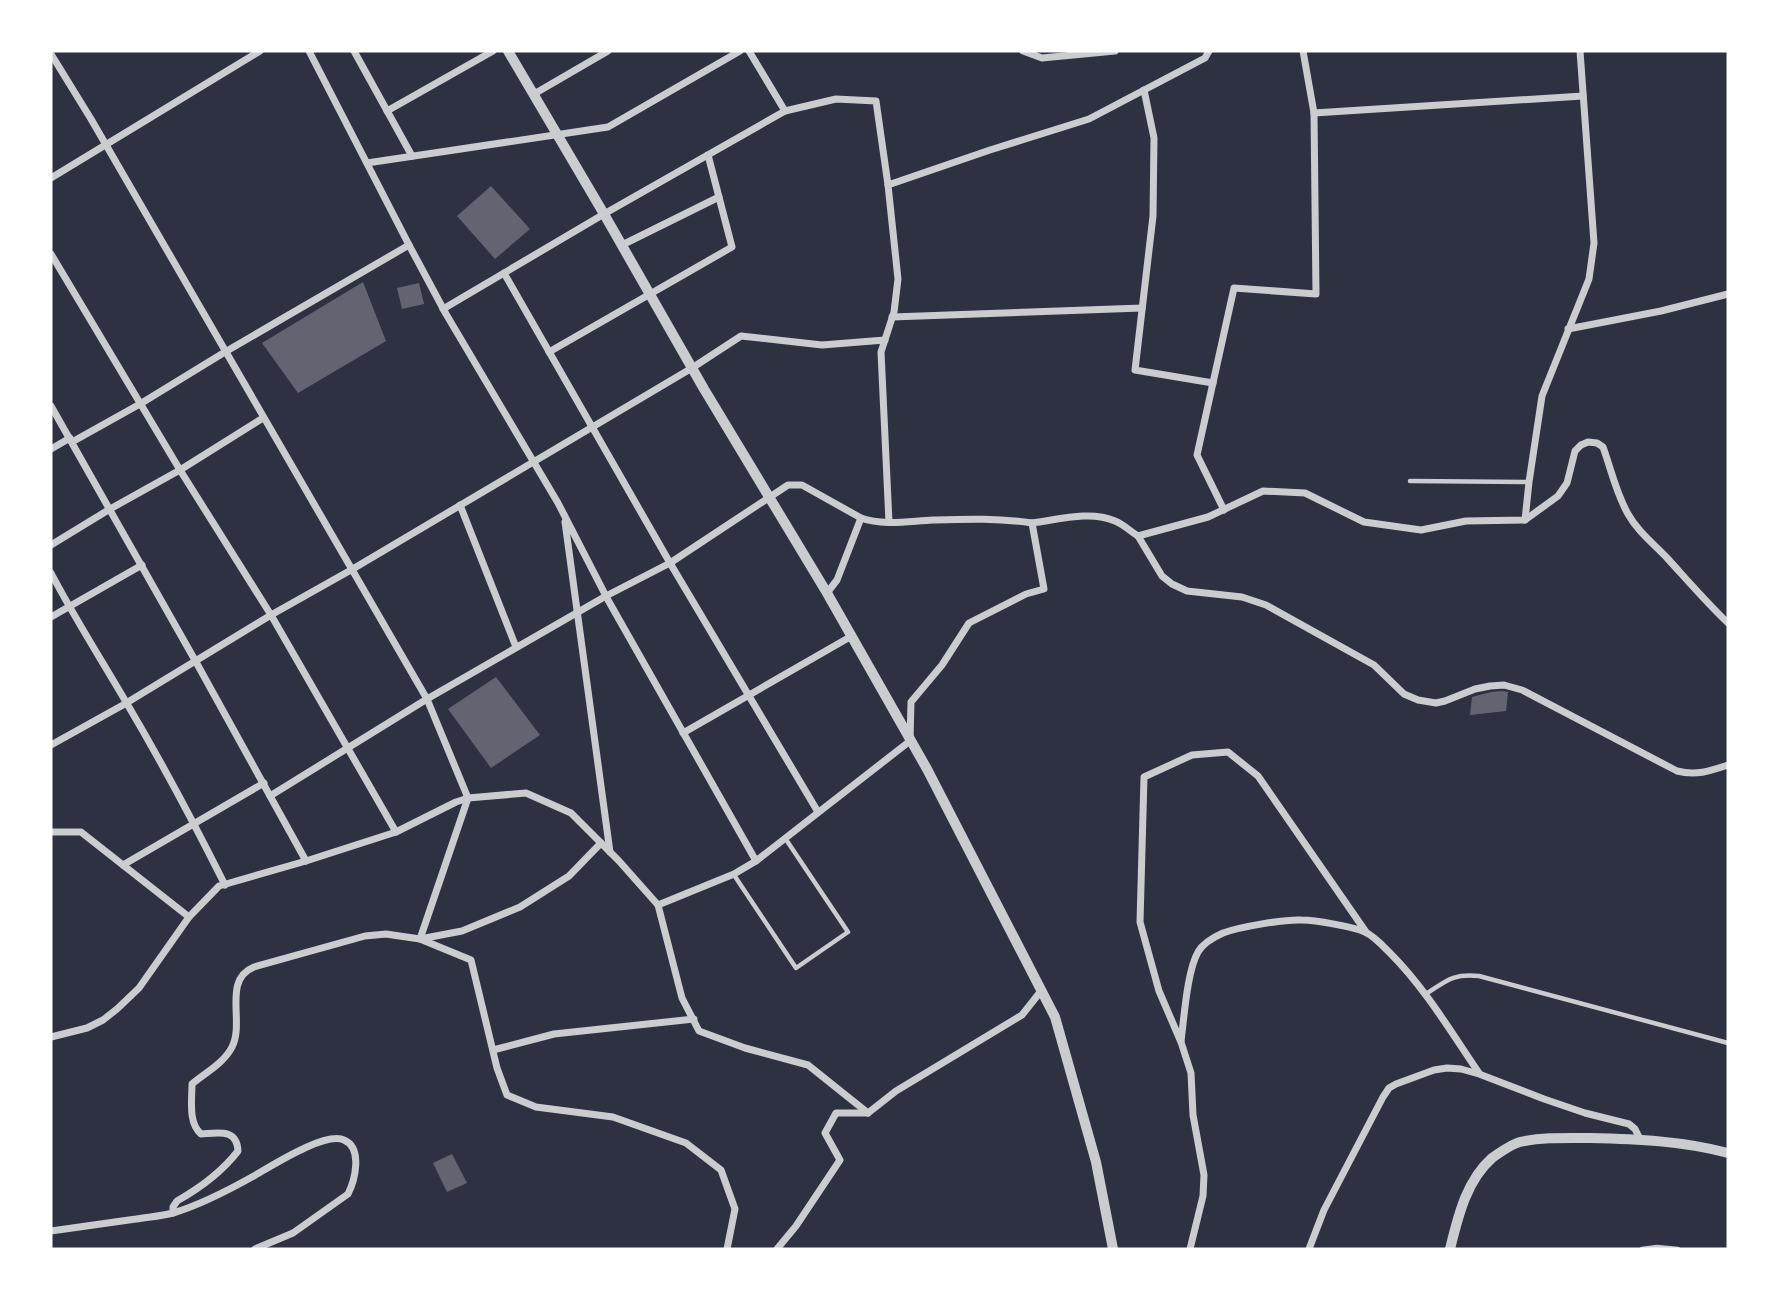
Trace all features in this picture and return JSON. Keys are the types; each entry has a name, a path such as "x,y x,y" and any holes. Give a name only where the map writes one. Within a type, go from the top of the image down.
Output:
{"street":[{"path":"51,178 260,51"},
{"path":"309,51 443,309 564,514 606,596 756,860"},
{"path":"364,51 355,53 412,156"},
{"path":"387,111 493,51"},
{"path":"508,51 692,369 827,593 927,769 1055,1017 1096,1161 1112,1249"},
{"path":"534,94 608,51"},
{"path":"367,163 608,127 740,51"},
{"path":"750,51 786,111"},
{"path":"1023,51 1042,58 1115,51"},
{"path":"888,185 1089,120 1205,58 1209,51"},
{"path":"1224,510 1197,455 1234,288 1316,294 1314,113 1303,51"},
{"path":"1525,520 1542,396 1590,279 1594,243 1580,51"},
{"path":"51,54 427,699 468,798 420,939"},
{"path":"1144,90 1154,138 1153,216 1135,370 1213,383"},
{"path":"1314,113 1583,96"},
{"path":"443,309 786,111 836,99 876,101 898,279 892,317 881,352 889,522"},
{"path":"549,352 732,247 708,155"},
{"path":"622,245 719,197"},
{"path":"51,449 140,404 409,246"},
{"path":"51,254 180,470 271,615 396,832"},
{"path":"504,273 670,563 818,812"},
{"path":"1569,329 1661,311 1728,294"},
{"path":"892,317 1142,308"},
{"path":"51,744 127,703 271,615 692,369 741,336 822,345 885,340"},
{"path":"51,406 306,861"},
{"path":"51,545 263,418"},
{"path":"1138,536 1208,517 1263,491 1305,493 1364,522 1422,530 1466,521 1525,520 1558,496 1567,484 1575,451 1581,444 1597,443 1603,447 1619,496 1642,533 1728,623"},
{"path":"270,796 427,699 577,612 670,563 788,485 802,485 869,521 993,518 1032,523 1097,516 1117,522 1138,536 1162,576 1172,584 1187,591 1242,597 1266,605 1374,665 1404,694 1418,700 1436,703 1482,687 1504,685 1522,690 1677,771 1692,774 1728,765"},
{"path":"460,505 516,648"},
{"path":"564,514 610,852"},
{"path":"827,593 837,580 861,518"},
{"path":"911,741 911,702 942,665 969,623 1026,594 1044,589 1032,523"},
{"path":"51,617 142,565"},
{"path":"51,573 127,703 225,885"},
{"path":"683,733 850,637"},
{"path":"657,905 734,874 756,860 911,741"},
{"path":"1190,1249 1203,1196 1204,1175 1193,1115 1191,1073 1159,991 1140,922 1144,777 1192,755 1228,752 1258,776 1366,932 1406,969 1426,994 1479,1074"},
{"path":"123,865 264,783"},
{"path":"51,1037 87,1028 117,1009 139,988 189,917 219,886 396,832 468,798 526,793 571,813 657,905 682,998 699,1031 745,1048 808,1065 868,1113"},
{"path":"51,832 81,832 189,917"},
{"path":"420,939 462,930 520,907 569,876 601,843"},
{"path":"1181,1042 1191,970 1198,952 1224,932 1301,919 1366,932"},
{"path":"173,1213 177,1201 216,1175 238,1151 237,1142 230,1135 201,1134 195,1129 192,1084 222,1060 233,1045 236,1037 237,988 242,976 254,968 365,936 386,934 420,939 471,960 507,1095 536,1107 613,1117 686,1143 721,1170 735,1209 727,1249"},
{"path":"777,1249 796,1226 840,1160 825,1133 836,1113 868,1113 897,1091 1022,1015 1041,991"},
{"path":"493,1049 554,1034 694,1020"},
{"path":"1309,1249 1324,1210 1383,1097 1396,1084 1434,1070 1461,1069 1554,1103 1629,1124 1640,1139"},
{"path":"51,1231 173,1213 231,1188 312,1144 336,1138 349,1143 356,1163 353,1184 348,1194 293,1233 255,1249"},
{"path":"1450,1249 1457,1220 1472,1183 1493,1158 1518,1143 1557,1138 1640,1139 1679,1143 1728,1153"}],"lane":[{"path":"1410,481 1529,482"},
{"path":"734,874 796,968 848,932 786,838"},
{"path":"1426,994 1451,977 1479,976 1728,1043"},
{"path":"1642,1249 1678,1249"}],"building":[{"path":"491,186 530,229 495,259 457,216"},
{"path":"363,282 386,341 298,393 262,343"},
{"path":"419,283 424,304 402,309 397,288"},
{"path":"496,677 540,735 491,768 448,709"},
{"path":"1508,692 1506,711 1470,715 1472,697"},
{"path":"452,1154 467,1183 447,1192 433,1163"}]}
